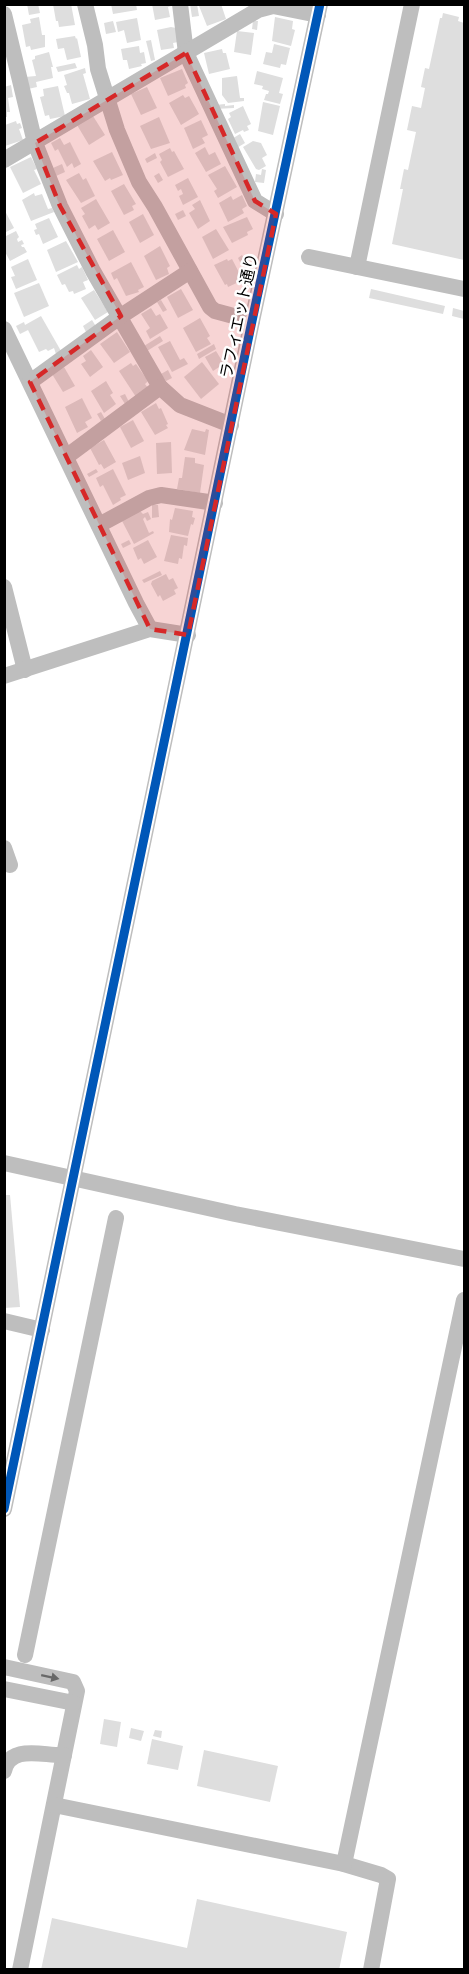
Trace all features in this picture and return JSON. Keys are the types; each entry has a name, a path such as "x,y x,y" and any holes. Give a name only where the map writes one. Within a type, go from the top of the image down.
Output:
{"street":[{"path":"180,4 186,53 255,201 276,214"},
{"path":"357,267 412,4"},
{"path":"4,160 265,5 319,10"},
{"name":"ラフィエット通り","path":"4,1509 319,10"},
{"path":"86,11 95,45 98,69 117,130 139,182 210,307 215,311 252,321"},
{"path":"4,14 35,143 60,206 93,271 160,387 180,405 231,425"},
{"path":"309,257 465,289"},
{"path":"30,382 121,316 190,271"},
{"path":"4,329 150,629"},
{"path":"66,457 160,387"},
{"path":"99,525 149,498 161,495 215,503"},
{"path":"4,587 25,670"},
{"path":"4,676 150,629 188,635"},
{"path":"4,848 10,865"},
{"path":"4,1163 235,1214 465,1259"},
{"path":"25,1656 116,1218"},
{"path":"344,1864 465,1300"},
{"path":"4,1322 42,1330"},
{"path":"4,1667 73,1682 77,1691 20,1970"},
{"path":"4,1689 74,1703"},
{"path":"4,1771 9,1759 16,1754 63,1755"},
{"path":"54,1805 344,1864 381,1875 388,1880 371,1970"}],"highlighted area":[{"path":"186,53 255,201 276,214 188,635 150,629 30,382 121,316 60,206 35,143"}],"building":[{"path":"27,4 38,4 40,13 29,15"},
{"path":"53,4 71,4 75,25 59,27"},
{"path":"111,4 136,4 137,10 113,14"},
{"path":"152,4 171,4 168,7 170,17 155,20"},
{"path":"190,4 197,4 199,16 192,17"},
{"path":"221,4 226,19 207,26 199,6"},
{"path":"443,13 459,17 458,21 464,23 464,260 392,244 403,189 400,189 404,169 408,170 416,132 407,130 412,106 421,108 425,88 421,87 425,68 429,69"},
{"path":"39,17 42,35 45,35 45,47 31,50 30,46 26,47 22,25 31,23 30,19"},
{"path":"275,17 293,21 292,29 295,30 291,46 272,41"},
{"path":"137,18 141,40 127,43 124,30 118,32 116,22"},
{"path":"113,21 116,32 106,34 104,23"},
{"path":"253,21 258,21 257,30 252,29"},
{"path":"176,28 178,42 173,43 174,48 161,50 157,30"},
{"path":"237,31 254,33 251,55 234,52"},
{"path":"75,36 81,57 67,60 64,48 58,49 56,39"},
{"path":"151,40 155,60 151,61 146,41"},
{"path":"274,44 290,48 286,65 281,64 280,68 263,64 266,52 272,53"},
{"path":"139,46 140,53 144,52 146,63 129,69 127,60 123,60 121,49"},
{"path":"222,49 223,53 226,53 230,69 209,74 204,53"},
{"path":"49,52 53,78 36,82 37,87 28,89 25,77 36,76 32,60 35,56"},
{"path":"75,63 77,68 58,72 56,67"},
{"path":"85,68 86,73 83,74 90,99 72,104 64,86 67,85 64,75"},
{"path":"182,69 188,83 185,85 186,88 168,96 160,78"},
{"path":"257,71 283,78 279,93 283,94 280,104 264,100 269,91 262,89 263,86 254,84"},
{"path":"237,76 240,98 244,98 244,101 228,103 222,95 222,78"},
{"path":"11,85 13,97 8,98 10,112 7,112 7,117 4,117 4,87"},
{"path":"58,86 65,116 50,119 49,115 45,116 40,97 44,96 43,89"},
{"path":"147,87 157,108 141,115 131,94"},
{"path":"183,95 185,98 189,96 199,114 181,125 169,103"},
{"path":"263,102 280,106 273,135 258,131"},
{"path":"225,104 225,106 234,105 234,108 215,109 215,105"},
{"path":"243,106 251,124 247,126 249,130 235,134 228,119 231,117 229,113"},
{"path":"93,116 105,135 89,145 77,125"},
{"path":"159,117 170,143 151,149 140,126"},
{"path":"201,120 208,135 202,138 205,143 193,149 184,128"},
{"path":"16,121 22,128 19,129 23,140 5,146 5,125"},
{"path":"240,134 245,143 235,149 230,140"},
{"path":"60,138 64,145 70,142 81,164 74,168 72,163 67,167 58,149 55,151 51,143"},
{"path":"253,141 261,143 267,155 262,158 266,166 259,170 256,169 243,147"},
{"path":"205,147 209,155 215,152 221,164 206,172 195,153"},
{"path":"170,148 184,169 168,177 160,162 162,160 159,154"},
{"path":"112,152 123,175 105,181 93,161"},
{"path":"155,153 157,158 147,163 145,159"},
{"path":"31,157 41,184 23,193 10,167"},
{"path":"62,164 65,172 56,176 53,168"},
{"path":"225,166 237,187 218,198 214,191 217,189 208,175"},
{"path":"262,169 266,170 264,183 255,182 256,174 261,175"},
{"path":"79,173 83,180 86,178 95,196 81,203 66,180"},
{"path":"159,173 163,180 158,183 154,176"},
{"path":"188,178 198,197 183,205 179,196 183,194 181,189 178,191 175,185"},
{"path":"124,184 136,204 132,206 134,210 124,215 111,191"},
{"path":"34,193 35,196 42,194 48,209 52,208 54,212 31,221 22,200"},
{"path":"242,195 247,206 242,209 244,213 228,222 219,203 231,196 233,200"},
{"path":"96,199 110,223 98,230 95,225 89,229 82,216 85,214 81,208"},
{"path":"200,200 210,221 198,229 189,213 195,209 192,205"},
{"path":"4,209 14,228 4,233"},
{"path":"183,210 186,216 178,220 175,214"},
{"path":"143,214 154,235 140,243 129,222"},
{"path":"247,217 253,229 247,232 248,235 232,243 223,227"},
{"path":"49,218 58,237 43,244 39,234 36,235 34,230 37,229 35,224"},
{"path":"216,229 229,250 213,259 202,237"},
{"path":"113,230 125,252 109,261 97,239"},
{"path":"16,231 19,237 18,242 22,240 24,244 21,245 27,252 10,261 4,250 4,237"},
{"path":"66,241 78,262 56,272 47,250"},
{"path":"160,246 170,266 167,268 169,274 156,280 144,256"},
{"path":"242,255 246,262 241,264 238,258"},
{"path":"28,259 37,280 16,289 11,277 15,276 11,267"},
{"path":"227,259 228,261 232,259 243,280 228,287 214,265"},
{"path":"131,262 144,287 138,290 139,292 126,296 117,278 114,280 111,273"},
{"path":"77,265 79,269 82,267 88,280 83,282 86,289 74,294 73,291 69,292 65,284 62,285 57,275"},
{"path":"39,283 49,306 24,317 14,293"},
{"path":"181,289 193,310 178,318 167,297"},
{"path":"371,289 445,306 443,314 369,298"},
{"path":"94,290 108,312 95,320 81,298"},
{"path":"161,300 167,310 163,312 157,302"},
{"path":"151,308 156,316 160,314 168,328 150,339 146,331 150,328 141,314"},
{"path":"453,308 464,311 464,319 452,316"},
{"path":"41,316 61,351 56,354 54,348 39,352 28,330 20,334 16,326 24,322 25,325"},
{"path":"200,318 210,336 207,338 211,344 196,352 183,328"},
{"path":"92,320 97,328 87,334 83,326"},
{"path":"117,332 130,352 114,363 100,344"},
{"path":"160,336 163,341 147,351 144,346"},
{"path":"170,341 180,360 184,358 188,364 172,372 158,347"},
{"path":"214,344 216,349 199,359 197,354"},
{"path":"91,350 103,367 90,377 81,364 86,361 83,356"},
{"path":"216,351 224,364 213,371 205,357"},
{"path":"202,362 219,384 201,399 184,377"},
{"path":"131,363 133,366 136,364 148,381 145,384 148,388 136,397 119,371"},
{"path":"64,367 75,386 63,392 52,374"},
{"path":"168,370 172,378 166,381 161,374"},
{"path":"106,381 113,393 110,395 116,404 104,413 91,391"},
{"path":"125,394 129,402 125,404 120,396"},
{"path":"82,398 92,418 85,422 88,427 77,433 65,407"},
{"path":"156,403 159,409 161,408 168,428 155,435 141,412"},
{"path":"101,412 105,419 101,421 97,414"},
{"path":"133,420 144,441 131,448 120,427"},
{"path":"192,429 205,432 206,429 209,430 205,455 184,450"},
{"path":"104,440 116,462 104,469 101,464 99,465 90,448"},
{"path":"171,442 172,473 157,474 156,443"},
{"path":"140,456 145,473 128,480 122,463"},
{"path":"185,457 195,458 195,463 204,465 200,493 177,489 179,478 182,478"},
{"path":"96,469 98,472 89,477 87,474"},
{"path":"113,469 126,495 113,505 103,485 100,487 96,478"},
{"path":"152,505 158,505 159,517 152,518"},
{"path":"175,508 193,511 192,517 195,518 188,536 169,532 170,519 172,520"},
{"path":"139,510 143,514 148,512 151,519 147,521 145,517 143,519 149,533 153,531 154,533 134,544 121,519"},
{"path":"171,535 188,538 187,546 184,545 182,559 179,558 178,564 164,561"},
{"path":"129,540 131,544 123,548 121,544"},
{"path":"148,540 157,557 144,564 141,558 138,560 133,548"},
{"path":"160,571 162,575 144,583 142,580"},
{"path":"166,574 169,580 173,578 178,588 174,590 176,594 163,601 151,584 152,581"},
{"path":"4,1195 10,1195 20,1307 4,1308"},
{"path":"104,1719 121,1722 117,1747 100,1744"},
{"path":"131,1728 144,1731 141,1741 129,1738"},
{"path":"155,1730 162,1731 161,1738 153,1736"},
{"path":"152,1739 183,1746 178,1770 147,1764"},
{"path":"204,1750 278,1766 270,1802 197,1786"},
{"path":"197,1899 347,1932 339,1970 41,1970 52,1918 187,1948"}],"cycle path":[{"path":"4,1509 320,4"}]}
